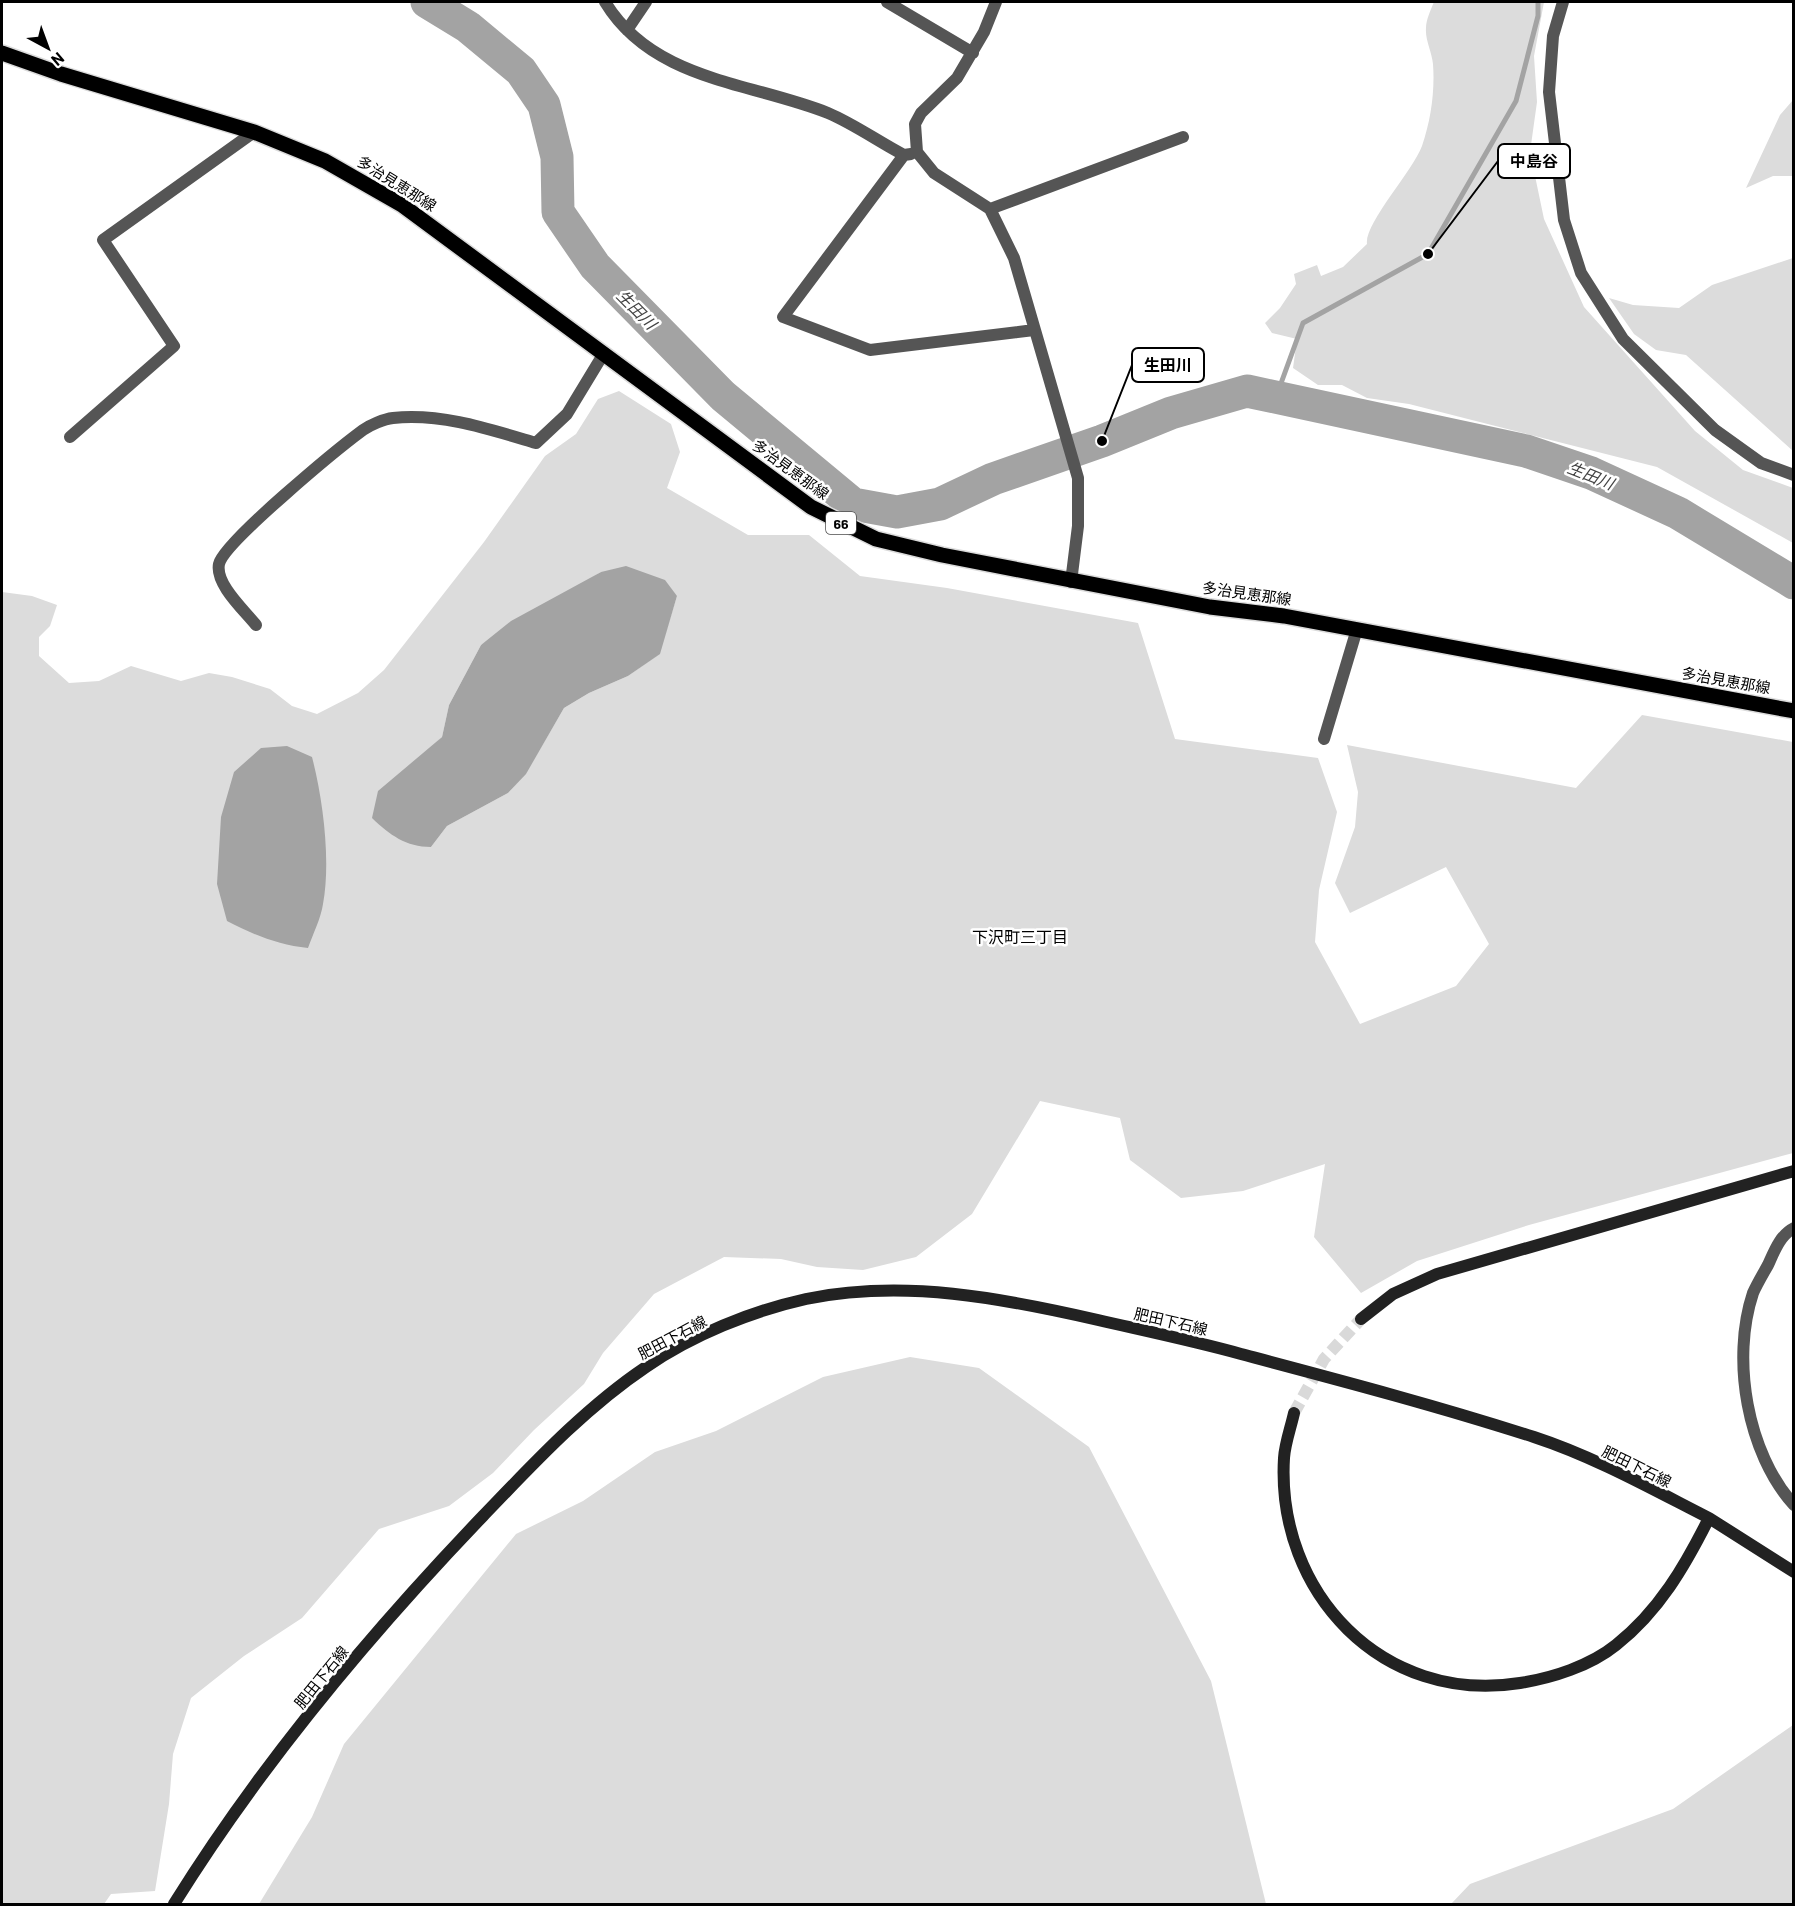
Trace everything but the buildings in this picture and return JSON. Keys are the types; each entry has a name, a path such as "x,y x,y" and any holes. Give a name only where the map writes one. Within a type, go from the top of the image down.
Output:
{"main road":[{"name":"多治見恵那線","path":"2,53 61,74 254,132 325,160 402,205 811,507 876,539 1071,582 1210,607 1284,616 1794,711"},
{"path":"1361,1319 1393,1294 1437,1274 1793,1173"},
{"name":"肥田下石線","path":"174,1905 225,1827 287,1743 349,1665 416,1587 555,1442 647,1366 737,1321 807,1299 898,1289 967,1295 1038,1306 1202,1343 1376,1390 1536,1438 1618,1471 1709,1518 1794,1572"},
{"path":"1294,1413 1284,1456 1287,1514 1300,1561 1319,1596 1341,1624 1386,1661 1454,1685 1496,1687 1543,1679 1580,1666 1615,1647 1649,1615 1674,1583 1709,1518"}],"street":[{"path":"605,2 627,30 652,51 694,73 828,113 904,155"},
{"path":"627,30 646,2"},
{"path":"887,2 973,53"},
{"path":"996,2 973,53 957,78 921,113 915,124 917,152 934,173 990,208 1014,258 1077,478 1078,526 1071,582"},
{"path":"1563,2 1553,36 1549,92 1564,220 1581,273 1623,339 1715,430 1761,464 1794,475"},
{"path":"70,436 174,345 103,240 254,132"},
{"path":"990,208 1183,137"},
{"path":"917,152 904,155 783,317 870,350 1034,330"},
{"path":"256,625 222,581 219,564 225,553 262,516 365,429 390,418 437,417 536,443 567,414 604,353"},
{"path":"1324,739 1357,630"},
{"path":"1794,1228 1778,1244 1753,1293 1746,1332 1744,1383 1751,1425 1769,1466 1794,1505"}],"shaded area":[{"path":"1434,2 1544,2 1534,56 1537,102 1530,152 1544,219 1584,307 1695,431 1743,470 1793,488 1793,543 1657,467 1409,404 1367,398 1342,385 1318,385 1293,368 1297,339 1272,333 1265,323 1280,308 1296,284 1294,274 1317,265 1321,276 1343,267 1367,244 1368,235 1380,211 1417,157 1428,126 1432,105 1433,64 1426,28"},
{"path":"1793,100 1793,176 1773,176 1746,188 1780,115"},
{"path":"1794,258 1793,451 1686,355 1656,350 1634,334 1609,298 1633,305 1679,308 1712,285"},
{"path":"619,391 671,424 680,452 667,488 748,535 809,535 860,576 947,588 1138,623 1175,739 1318,758 1337,812 1319,890 1315,942 1360,1024 1456,986 1489,944 1446,867 1350,913 1335,883 1355,827 1358,792 1347,745 1576,788 1642,715 1793,742 1793,1153 1529,1225 1417,1261 1361,1293 1314,1237 1325,1164 1243,1191 1181,1198 1130,1160 1120,1118 1040,1101 972,1214 916,1257 863,1270 817,1267 781,1259 724,1257 654,1294 603,1353 584,1384 534,1430 493,1473 449,1506 379,1529 302,1618 244,1656 191,1698 173,1754 169,1804 155,1891 111,1894 104,1904 2,1904 2,592 32,596 57,605 50,626 39,637 39,656 69,683 99,681 131,666 181,681 209,673 232,677 270,689 292,706 317,714 358,693 384,670 484,542 545,456 576,434 598,399","holes":["601,572 677,596 659,654 628,676 589,693 564,708 526,773 508,793 447,826 431,847 415,762 442,737 449,705 481,645"]},
{"path":"626,566 665,580 677,596 660,654 628,676 589,693 564,708 526,774 508,793 447,826 431,847 414,845 399,839 372,818 378,791 442,737 449,705 481,645 511,621 601,572"},
{"path":"287,746 312,757 325,830 326,869 323,904 308,948 266,939 227,921 217,884 221,817 234,772 261,748"},
{"path":"910,1357 979,1368 1089,1447 1211,1681 1266,1904 259,1904 312,1817 344,1744 516,1534 583,1501 655,1452 716,1431 823,1377"},
{"path":"1793,1725 1793,1904 1451,1904 1470,1884 1673,1809"}],"waterway":[{"name":"生田川","path":"427,2 468,27 521,71 544,105 557,157 558,212 595,266 723,396 853,504 897,512 940,504 993,479 1102,441 1171,413 1247,391 1526,451 1591,473 1678,513 1794,583"},
{"path":"1276,397 1303,323 1428,254 1516,101 1538,16 1538,2"}],"tunnel":[{"path":"1294,1413 1324,1359 1361,1319"}],"place":[{"name":"中島谷","path":"1428,254"},
{"name":"生田川","path":"1102,441"}],"district":[{"name":"下沢町三丁目","path":"1020,936"}]}
